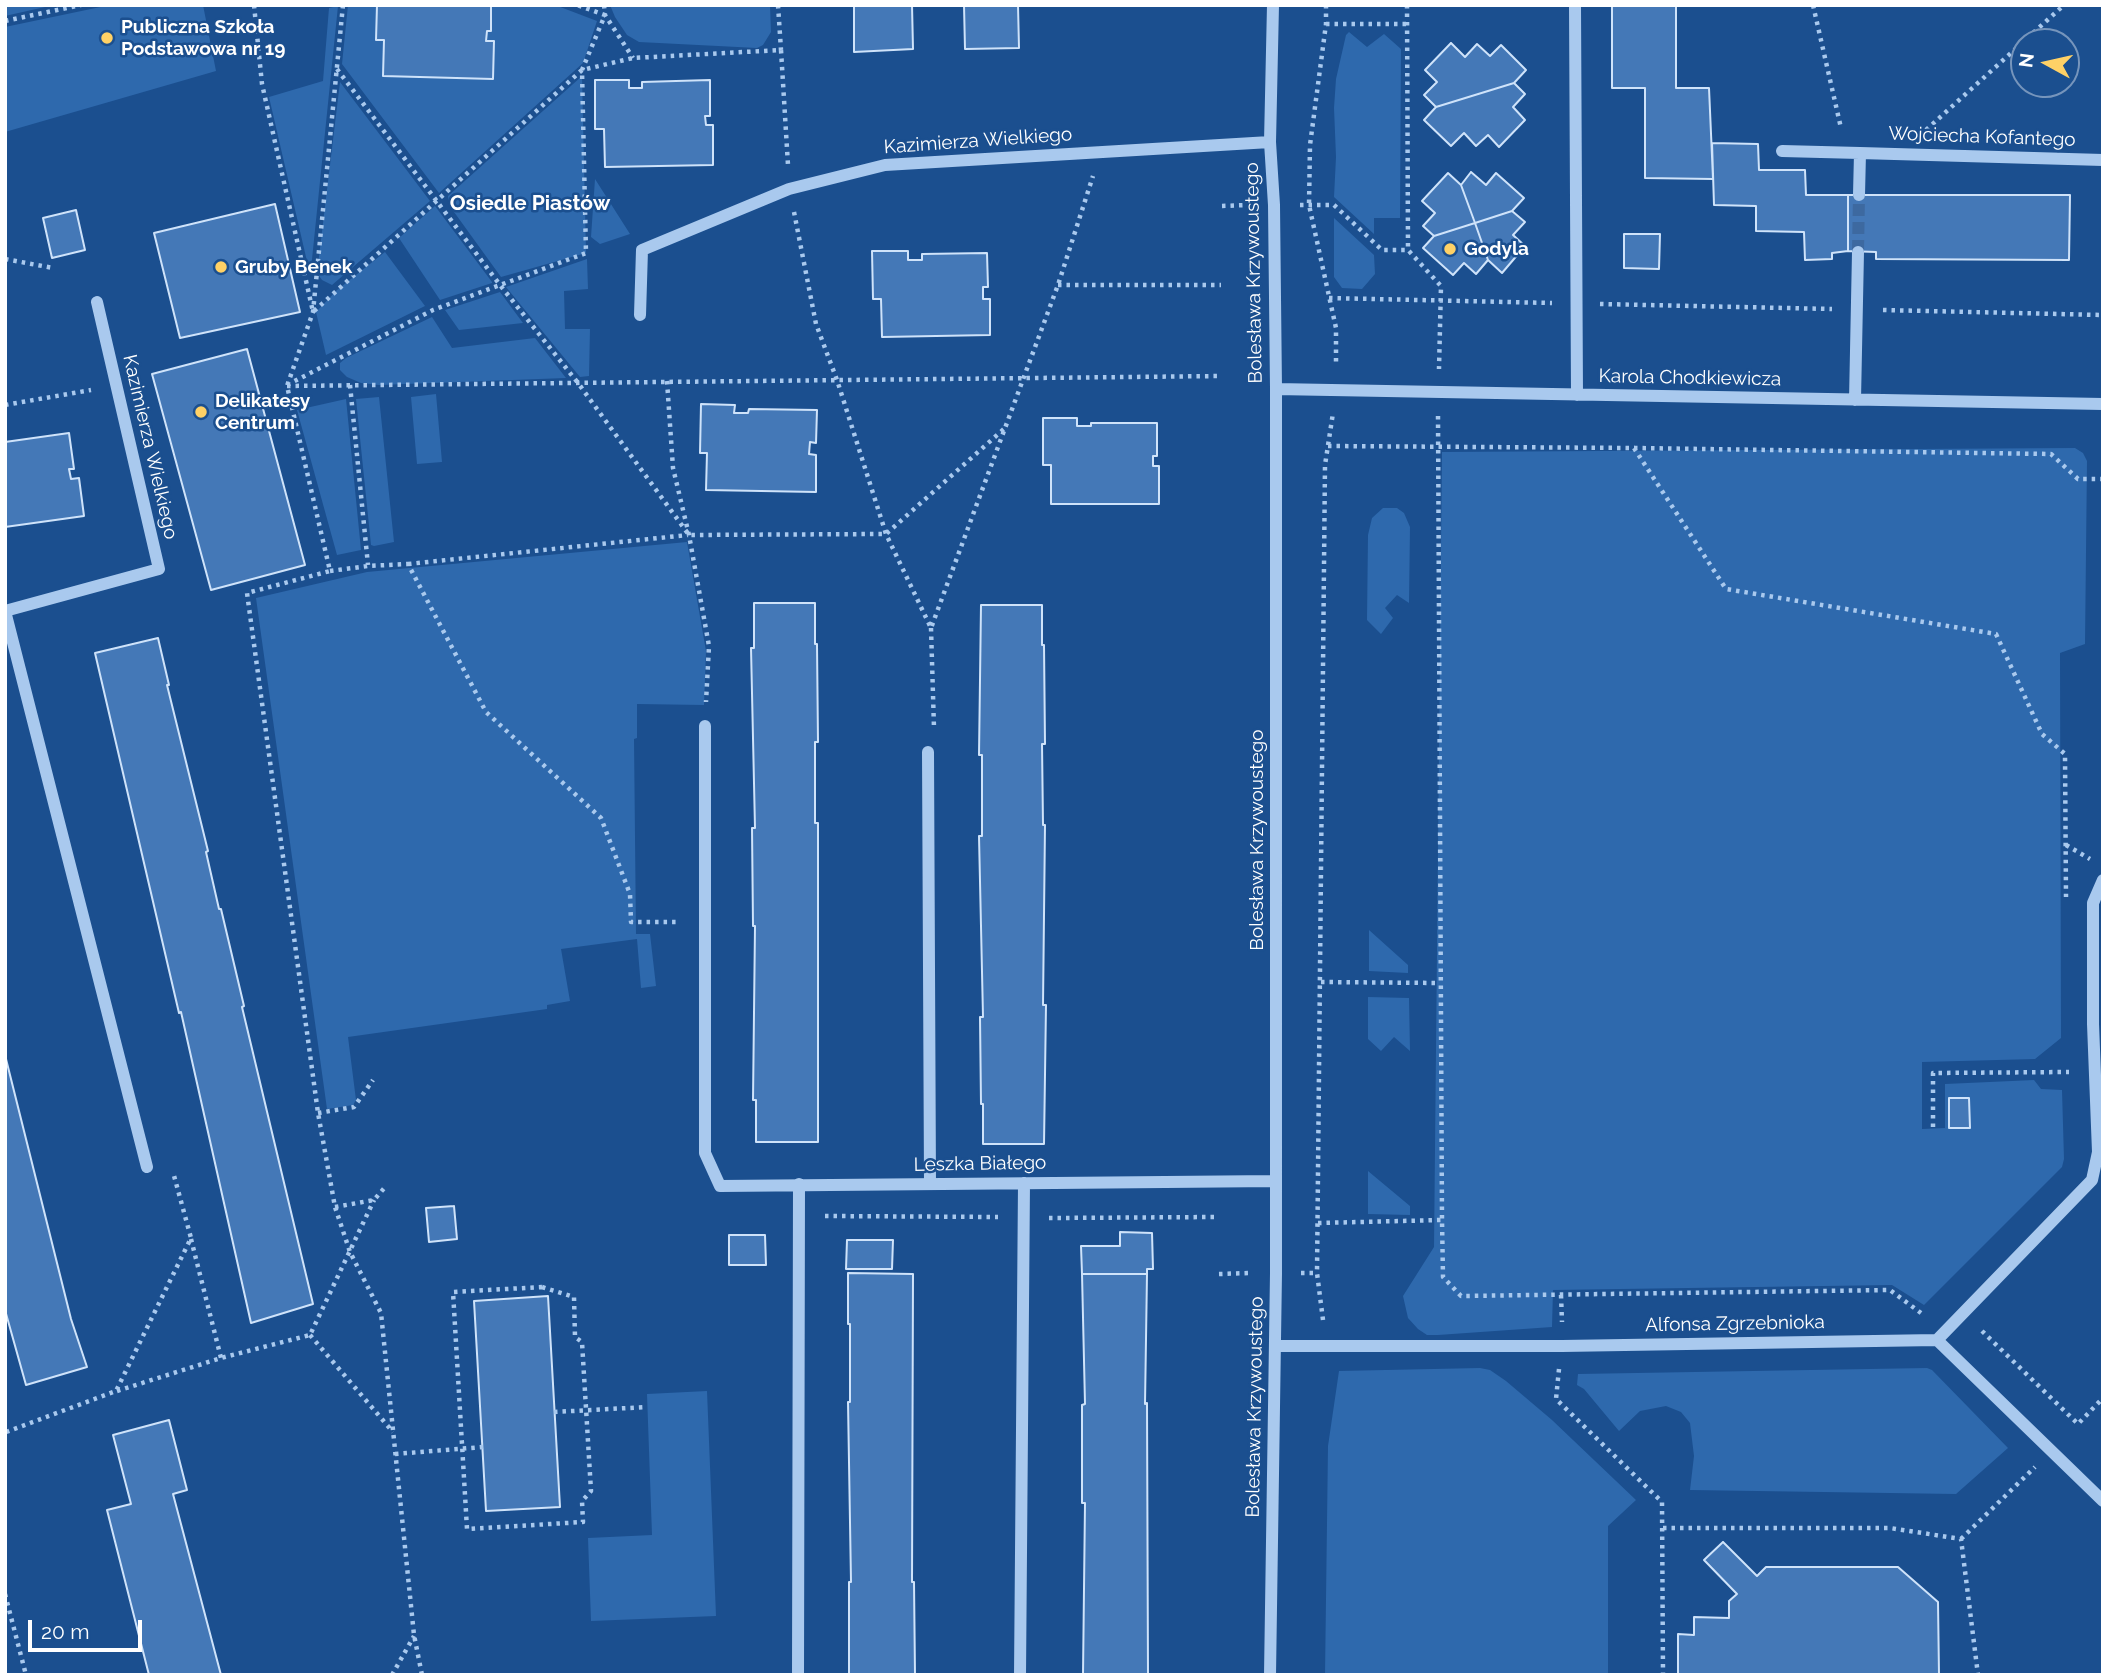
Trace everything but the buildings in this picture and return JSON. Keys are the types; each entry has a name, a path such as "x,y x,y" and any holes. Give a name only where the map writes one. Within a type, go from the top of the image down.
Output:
{"street":[{"name":"Bolesława Krzywoustego","path":"1270,1675 1276,1346 1276,389 1270,142 1273,5"},
{"path":"1575,5 1577,395"},
{"name":"Kazimierza Wielkiego","path":"640,315 642,250 789,189 885,165 1270,142"},
{"name":"Wojciecha Kofantego","path":"1782,151 2103,160"},
{"name":"Wojciecha Kofantego","path":"1854,153 1859,195"},
{"path":"1855,400 1858,252"},
{"name":"Kazimierza Wielkiego","path":"5,611 159,569 97,302"},
{"name":"Karola Chodkiewicza","path":"1276,389 2103,404"},
{"path":"5,611 147,1167"},
{"path":"704,921 705,726"},
{"path":"928,752 930,1184"},
{"path":"2103,880 2093,902 2093,1024 2100,1152 2092,1180 1937,1340 2103,1501"},
{"name":"Leszka Białego","path":"704,921 705,1153 720,1186 1276,1181"},
{"path":"1020,1675 1024,1183"},
{"path":"797,1675 799,1184"},
{"name":"Alfonsa Zgrzebnioka","path":"1276,1346 1562,1346 1937,1340"}],"path":[{"path":"5,21 81,5"},
{"path":"254,5 262,84 313,312"},
{"path":"331,571 287,386 313,312 343,5"},
{"path":"577,5 605,15"},
{"path":"604,5 605,15 633,58"},
{"path":"778,5 789,189 816,324 837,380 886,534 931,628"},
{"path":"1326,5 1326,24 1310,145 1309,205 1336,328 1335,391 1325,465 1317,1273 1326,1346"},
{"path":"1407,5 1408,250 1441,286 1437,446 1443,1278 1461,1296 1890,1290 1926,1316"},
{"path":"1814,5 1854,153"},
{"path":"1899,154 2064,5"},
{"path":"287,386 433,310 586,253 582,70 605,15"},
{"path":"1326,24 1407,24"},
{"path":"313,312 582,70 633,58 781,50"},
{"path":"336,69 578,383 689,535"},
{"path":"928,752 935,726 931,628 1058,285 1101,152"},
{"path":"1309,205 1334,205 1382,250 1408,250"},
{"path":"5,260 53,268"},
{"path":"1058,285 1222,285"},
{"path":"1329,298 2103,315"},
{"path":"287,386 1221,376"},
{"path":"667,382 673,468 689,535 709,646 705,726"},
{"path":"350,385 368,566"},
{"path":"5,405 116,386"},
{"path":"422,1675 414,1635 381,1313 350,1251 335,1207 318,1113 247,593 331,571 368,566 689,535 886,534 1006,428"},
{"path":"1328,446 1634,447 2051,454 2078,479 2103,479"},
{"path":"1634,447 1726,589 1996,634 2042,734 2065,754 2066,899"},
{"path":"408,564 486,712 601,818 630,894 631,922 704,921"},
{"path":"2066,845 2094,861"},
{"path":"1321,982 1440,983"},
{"path":"2070,1060 2070,1085"},
{"path":"1933,1127 1933,1073 2070,1072"},
{"path":"318,1113 354,1107 373,1080"},
{"path":"310,1335 374,1200 386,1186"},
{"path":"335,1207 374,1200"},
{"path":"824,1216 1024,1217"},
{"path":"1046,1231 1047,1218 1217,1217"},
{"path":"1318,1223 1442,1220"},
{"path":"191,1238 220,1358"},
{"path":"542,1287 574,1297 575,1336 582,1342 587,1410 591,1491 582,1501 583,1522 467,1529 453,1292 542,1287"},
{"path":"1561,1295 1562,1346 1556,1399 1662,1502 1663,1675"},
{"path":"1964,1313 2078,1424"},
{"path":"116,1391 220,1358 310,1335"},
{"path":"310,1335 393,1433"},
{"path":"1961,1539 2103,1398"},
{"path":"554,1412 647,1407"},
{"path":"395,1454 483,1447"},
{"path":"1663,1528 1891,1528 1961,1539"},
{"path":"1961,1539 1978,1675"},
{"path":"5,1594 26,1675"},
{"path":"392,1675 414,1635"}],"shaded area":[{"path":"5,5 54,5 5,16"},
{"name":"Publiczna Szkoła Podstawowa nr 19","path":"110,5 203,5 216,71 5,132 5,27"},
{"path":"348,5 555,5 597,21 583,63 439,193 342,64"},
{"path":"610,5 770,5 771,32 763,45 757,48 639,42 627,35"},
{"path":"338,6 309,270 269,97 323,81 329,8"},
{"path":"1349,32 1367,47 1384,34 1401,49 1400,218 1374,218 1374,234 1334,197 1336,79"},
{"path":"582,76 586,253 501,277 449,205 448,196"},
{"path":"340,82 430,201 332,285 322,280 317,273"},
{"path":"595,179 630,234 600,244 591,237"},
{"path":"435,206 492,283 440,300 399,238"},
{"path":"1334,218 1374,255 1375,274 1362,289 1342,288 1334,277"},
{"path":"385,252 425,306 326,355 316,312 337,290"},
{"path":"587,259 588,289 564,291 565,329 590,329 589,376 580,377 506,287"},
{"path":"500,292 523,323 459,330 445,310"},
{"path":"432,317 452,348 535,338 566,378 379,385 361,383 347,377 340,370 340,363 346,358"},
{"path":"436,394 442,462 417,464 411,397"},
{"path":"379,397 394,542 374,546 371,545 356,399"},
{"path":"346,399 361,550 337,555 297,410"},
{"path":"2075,448 2083,453 2087,461 2085,644 2060,653 2061,1038 2035,1059 1922,1062 1922,1129 1945,1128 1945,1084 2034,1080 2041,1089 2062,1090 2062,1167 1924,1305 1892,1285 1553,1290 1552,1327 1438,1335 1427,1335 1418,1329 1408,1318 1403,1296 1434,1247 1442,452"},
{"path":"1383,508 1397,508 1404,513 1410,527 1409,603 1397,595 1385,608 1393,618 1381,634 1367,620 1368,535 1372,518"},
{"path":"687,542 706,651 704,705 637,704 637,738 634,739 636,934 650,934 656,986 641,988 637,939 561,949 570,1001 547,1005 547,1009 348,1037 356,1100 353,1105 327,1109 256,598 367,572"},
{"path":"1369,930 1408,965 1408,973 1369,971"},
{"path":"1368,997 1409,998 1410,1051 1394,1037 1381,1051 1368,1039"},
{"path":"1368,1171 1410,1206 1410,1215 1368,1214"},
{"path":"1927,1368 2008,1448 1956,1494 1690,1490 1694,1456 1690,1423 1681,1412 1666,1406 1640,1411 1619,1431 1584,1389 1577,1385 1578,1374"},
{"path":"1490,1370 1506,1381 1552,1420 1636,1500 1608,1526 1608,1675 1325,1675 1328,1446 1339,1371"},
{"path":"707,1391 716,1616 591,1621 588,1538 652,1535 647,1394"}],"tunnel":[{"path":"1858,252 1859,195"}],"place":[{"name":"Publiczna Szkoła Podstawowa nr 19","path":"107,38"},
{"name":"Godyla","path":"1450,249"},
{"name":"Gruby Benek","path":"221,267"},
{"name":"Delikatesy Centrum","path":"201,412"}],"district":[{"name":"Osiedle Piastów","path":"530,204"}]}
